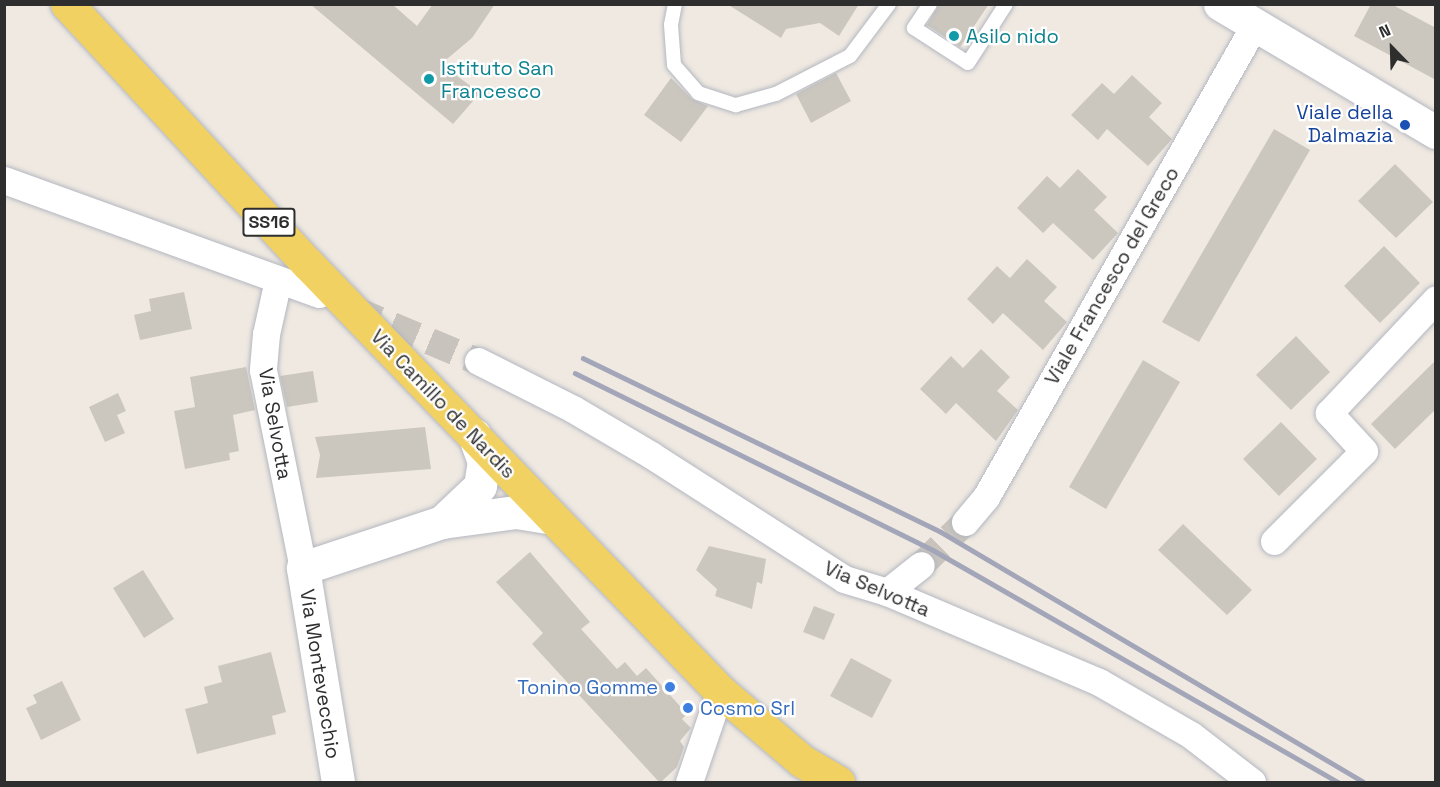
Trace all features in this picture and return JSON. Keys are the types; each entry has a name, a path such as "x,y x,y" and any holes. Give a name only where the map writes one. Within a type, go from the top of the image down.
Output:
{"main road":[{"name":"Via Camillo de Nardis","path":"67,4 308,264 720,691 802,761 838,783"}],"street":[{"path":"1220,4 1436,132"},
{"name":"Viale Francesco del Greco","path":"965,522 986,497 1254,26"},
{"path":"4,180 319,294"},
{"name":"Via Selvotta","path":"278,280 266,334 263,370 303,568"},
{"path":"1274,541 1364,451 1329,413 1436,299"},
{"name":"Via Selvotta","path":"478,361 573,410 651,455 813,562 844,579 887,592 1099,682 1191,735 1252,783"},
{"name":"Via Montevecchio","path":"442,522 480,486 484,462 474,435"},
{"name":"Via Montevecchio","path":"338,783 303,568 442,522 517,481"},
{"name":"Via Montevecchio","path":"442,522 516,512 552,518"},
{"path":"887,592 921,565"},
{"path":"689,783 720,691"}],"lane":[{"path":"675,4 670,25 674,65 698,93 736,105 776,94 850,56 889,4"},
{"path":"930,4 914,28 968,63 1006,4"}],"building":[{"name":"Istituto San Francesco","path":"310,4 392,4 417,26 433,4 495,4 472,38 441,64 480,93 453,124"},
{"path":"727,4 859,4 839,36 820,23 786,29 781,38"},
{"name":"Asilo nido","path":"939,4 989,4 960,47 927,25"},
{"path":"1371,4 1391,4 1436,28 1436,80 1354,36"},
{"path":"836,73 851,101 811,123 796,94"},
{"path":"1132,75 1162,103 1149,117 1172,139 1148,166 1107,129 1098,140 1071,115 1102,83 1114,94"},
{"path":"671,78 692,99 708,106 681,142 644,115"},
{"path":"1274,129 1310,150 1199,342 1162,322"},
{"path":"1395,164 1433,202 1396,238 1358,201"},
{"path":"1078,169 1107,197 1094,210 1118,233 1093,260 1053,223 1043,233 1017,208 1047,176 1060,188"},
{"path":"1384,246 1420,283 1380,323 1344,286"},
{"path":"1027,259 1057,287 1044,301 1067,322 1043,350 1003,313 993,324 967,299 997,266 1010,278"},
{"path":"184,292 192,329 140,340 134,315 151,311 149,299"},
{"path":"1296,336 1330,372 1291,410 1256,375"},
{"path":"981,349 1010,377 997,391 1018,410 996,441 956,403 946,414 920,389 951,356 963,368"},
{"path":"1143,360 1180,382 1106,509 1069,487"},
{"path":"1436,360 1436,409 1395,449 1371,424"},
{"path":"246,367 255,410 233,415 239,451 229,453 230,460 185,469 174,411 195,407 190,377"},
{"path":"313,371 318,402 287,407 280,376"},
{"path":"118,393 126,411 117,415 125,433 105,442 89,407"},
{"path":"1281,422 1317,459 1279,496 1243,459"},
{"path":"425,427 431,469 316,478 320,455 315,437"},
{"path":"1183,524 1252,590 1227,615 1158,550"},
{"path":"709,546 766,559 762,584 757,582 752,609 715,596 717,589 696,570"},
{"path":"530,552 590,622 581,629 617,669 625,662 637,676 646,668 687,714 682,719 691,728 680,741 684,747 677,767 660,783 532,644 543,633 496,582"},
{"path":"143,570 174,619 144,638 113,588"},
{"path":"814,606 835,614 824,640 803,632"},
{"path":"271,652 286,712 272,716 276,734 197,754 185,709 208,703 204,687 222,682 218,666"},
{"path":"851,658 892,680 872,718 830,696"},
{"path":"62,681 81,720 41,740 26,708 37,703 33,695"}],"tunnel":[{"path":"354,309 478,361"},
{"path":"921,565 965,522"}],"railway":[{"path":"583,358 941,532 1363,782"},
{"path":"575,373 933,550 1338,782"}],"place":[{"name":"Asilo nido","path":"954,36"},
{"name":"Istituto San Francesco","path":"429,79"},
{"name":"Viale della Dalmazia","path":"1405,125"},
{"name":"Tonino Gomme","path":"670,687"},
{"name":"Cosmo Srl","path":"688,708"}]}
